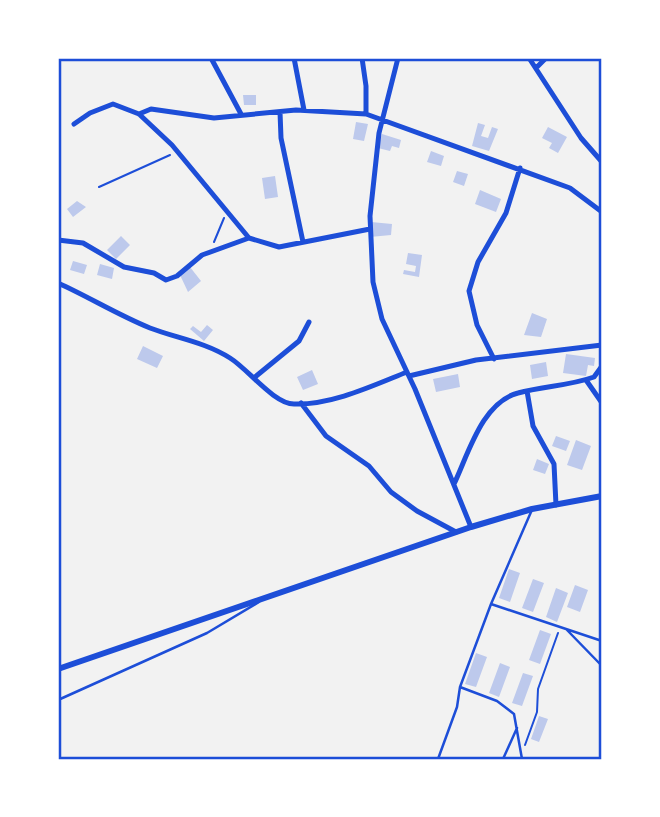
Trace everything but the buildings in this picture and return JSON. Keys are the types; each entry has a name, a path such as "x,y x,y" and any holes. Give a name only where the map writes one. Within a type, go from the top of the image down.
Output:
{"street":[{"path":"211,58 241,114"},
{"path":"295,58 304,110"},
{"path":"362,58 366,114"},
{"path":"398,58 379,133 369,256 377,304 471,527"},
{"path":"529,58 581,138 602,162"},
{"path":"536,68 546,58"},
{"path":"74,124 90,113 113,104 139,114 177,151 226,214 249,238 279,247 370,229"},
{"path":"139,114 151,109 214,118 304,110 366,114 570,188 602,212"},
{"path":"280,111 281,138 303,242"},
{"path":"494,359 477,326 469,291 478,262 506,214 520,168"},
{"path":"58,240 83,243 124,267 154,274 166,280 177,276 207,253 249,238"},
{"path":"58,283 114,313 221,352 255,377 275,398 284,402 300,403 341,396 408,374 475,360 602,345"},
{"path":"255,377 299,341 309,322"},
{"path":"453,485 482,424 500,402 515,393 586,380 599,374 602,366"},
{"path":"586,380 602,403"},
{"path":"527,391 533,426 554,464 556,505"},
{"path":"300,403 326,436 369,466 391,492 456,532"},
{"path":"58,669 471,527 532,509 602,496"}],"lane":[{"path":"438,759 457,707 460,687 491,604 532,509"},
{"path":"58,700 207,633 246,612 265,598"},
{"path":"491,604 602,641"},
{"path":"562,626 602,666"},
{"path":"460,687 497,701 514,714 518,724 521,758"},
{"path":"503,759 518,724"},
{"path":"580,759 602,759"}],"path":[{"path":"99,187 177,151"},
{"path":"207,253 226,214"},
{"path":"521,758 535,720 538,689 562,626"}]}
